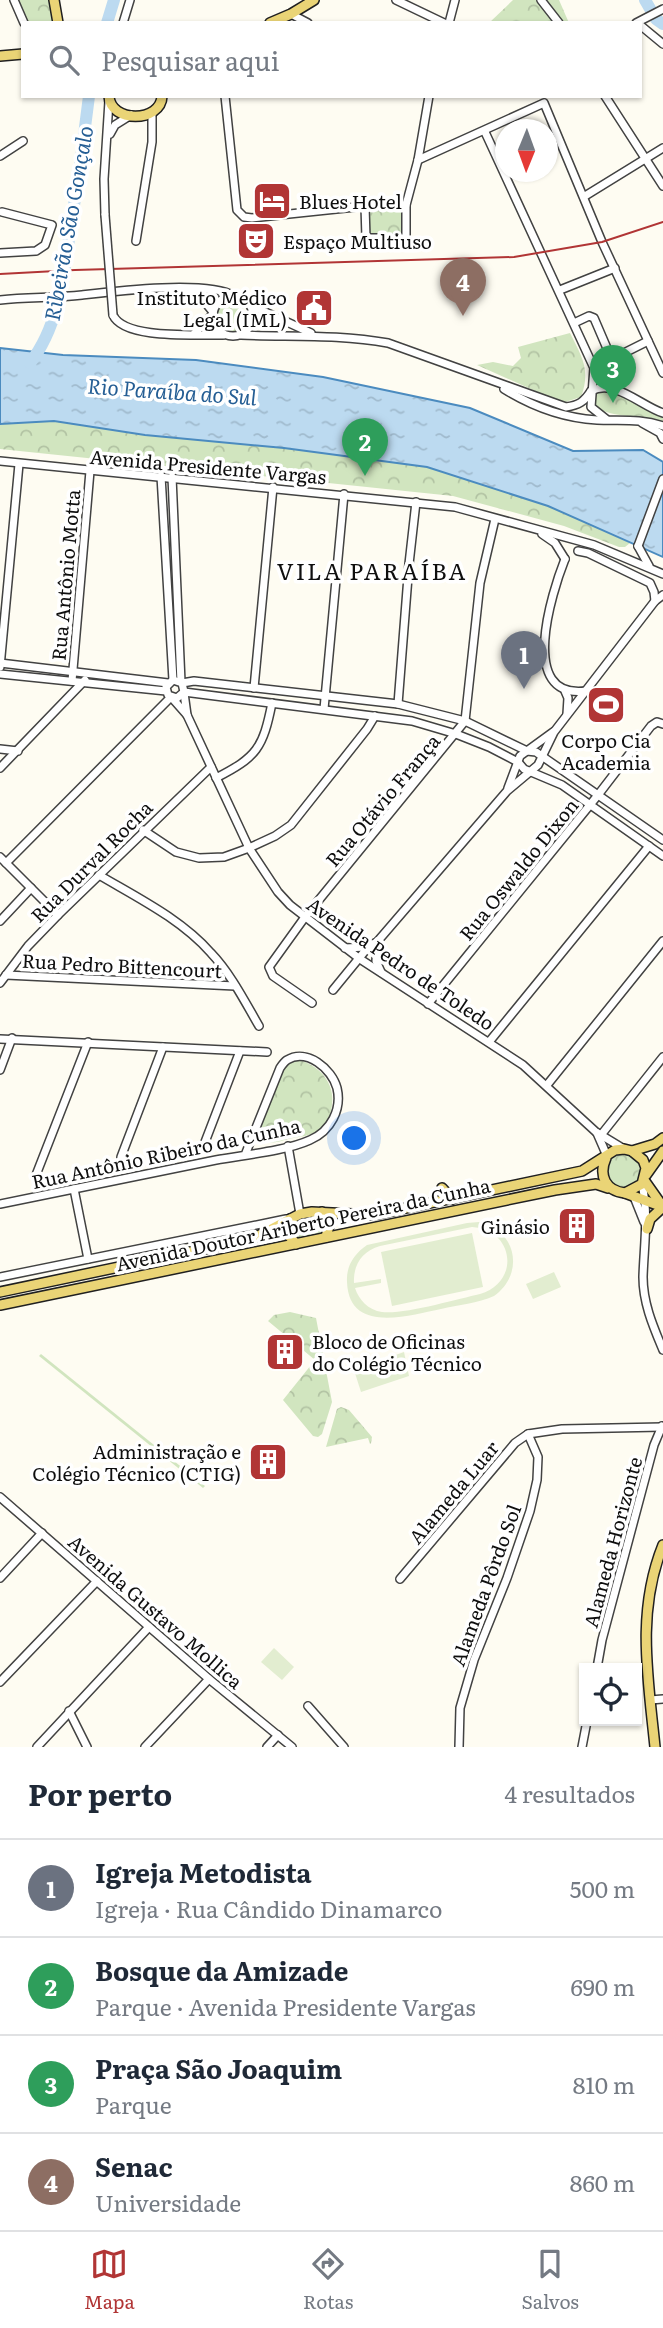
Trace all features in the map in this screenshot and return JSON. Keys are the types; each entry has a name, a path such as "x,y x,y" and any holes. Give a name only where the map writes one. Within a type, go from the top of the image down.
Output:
{"main road":[{"path":"54,0 58,21"},
{"path":"275,21 314,0"},
{"path":"0,56 21,54"},
{"path":"109,99 113,109 131,116 152,114 159,108 162,98"},
{"path":"663,1138 641,1150 615,1150 606,1157 602,1166 602,1176 612,1189 663,1207"},
{"path":"628,1150 643,1160 646,1168 643,1180"},
{"path":"630,1195 663,1152"},
{"name":"Avenida Doutor Ariberto Pereira da Cunha","path":"0,1292 238,1242 258,1236 300,1214 322,1212 373,1215 582,1171 606,1157"},
{"path":"643,1180 663,1207"},
{"name":"Avenida Doutor Ariberto Pereira da Cunha","path":"0,1305 555,1191 596,1184 612,1189"},
{"path":"442,1188 452,1199"},
{"path":"646,1229 650,1219 663,1207"},
{"path":"322,1212 330,1222 326,1237"},
{"path":"290,1219 286,1224 286,1232 296,1244"},
{"path":"654,1747 645,1633 654,1567 663,1545"}],"street":[{"path":"14,0 23,21"},
{"path":"124,21 131,0"},
{"path":"396,0 412,3 443,21"},
{"path":"447,21 455,0"},
{"path":"541,0 557,21"},
{"path":"642,21 663,9"},
{"path":"291,14 304,21"},
{"path":"642,26 663,44"},
{"path":"225,98 237,210 244,217 406,205"},
{"path":"365,206 366,238 406,238 406,205 418,160 429,98"},
{"path":"606,98 663,186"},
{"path":"109,99 104,179 105,215 113,315 118,324 149,332 229,337 315,335 388,342 566,407 577,405 598,387 611,388 663,414"},
{"path":"418,160 485,132 544,103 602,242 663,373"},
{"path":"136,240 152,142 152,114"},
{"path":"107,138 115,125 131,116"},
{"path":"485,132 594,368 591,407 606,419"},
{"path":"0,156 23,141"},
{"path":"585,196 663,148"},
{"path":"0,253 36,251 45,245 52,225 2,212"},
{"path":"560,290 615,268"},
{"path":"185,288 200,296 213,313 215,326 224,335"},
{"path":"0,300 120,290 216,290 246,300 250,305 282,322 315,335"},
{"path":"194,334 222,299 234,296"},
{"path":"241,335 247,331 253,319 250,305"},
{"path":"574,323 589,316 594,318 612,360"},
{"path":"594,368 648,341"},
{"path":"491,381 526,402 565,416 632,419 663,426"},
{"path":"632,419 649,425 663,439"},
{"name":"Avenida Presidente Vargas","path":"0,461 455,507 594,545 662,575"},
{"path":"19,464 0,664 85,672 173,688 184,693 412,721 489,747 518,762 520,766 562,785 663,856"},
{"name":"Rua Antônio Motta","path":"72,681 90,471"},
{"path":"161,476 173,688 177,698 184,693"},
{"path":"172,477 173,688 187,715"},
{"path":"619,554 638,545 663,479"},
{"path":"254,688 273,487"},
{"path":"324,709 344,494"},
{"path":"398,704 416,502"},
{"path":"465,721 480,583 495,519"},
{"name":"Avenida Presidente Vargas","path":"535,531 555,542 565,559"},
{"path":"567,715 568,698 565,691 551,678 546,668 547,618 552,592 565,559 594,545"},
{"path":"638,545 651,569"},
{"path":"332,990 363,960 507,791 538,765 554,732 661,595 654,592 650,583 588,552 578,551"},
{"path":"0,768 85,683 85,672"},
{"path":"0,674 85,683 173,688 194,681 398,704 465,721 527,751 536,752 663,840"},
{"path":"58,915 3,860 173,688"},
{"path":"565,691 586,691"},
{"path":"184,693 187,715"},
{"path":"216,778 256,753 266,732 272,703"},
{"name":"Avenida Pedro de Toledo","path":"187,715 249,848 278,892 305,917 363,960 523,1065 599,1134 628,1150"},
{"path":"143,830 176,852 199,858 224,857 275,836 291,825 375,716"},
{"name":"Rua Otávio França","path":"312,1003 273,976 268,967 305,917 465,721"},
{"name":"Rua Oswaldo Dixon","path":"428,1004 591,805 651,726 660,723"},
{"path":"507,791 520,756 554,732"},
{"path":"0,749 18,751"},
{"name":"Rua Durval Rocha","path":"0,983 28,946 58,915 211,767"},
{"path":"489,1042 649,846"},
{"path":"99,875 189,931 213,954 236,986 259,1026"},
{"path":"0,921 30,887"},
{"path":"547,1085 663,941"},
{"path":"345,947 374,946"},
{"path":"374,946 381,972"},
{"name":"Rua Pedro Bittencourt","path":"6,975 236,986"},
{"path":"0,1070 12,1038"},
{"path":"0,1039 267,1052"},
{"path":"36,1175 88,1042"},
{"path":"121,1157 163,1046"},
{"path":"205,1142 240,1051"},
{"name":"Rua Antônio Ribeiro da Cunha","path":"0,1204 245,1155 311,1140 334,1119 338,1106 335,1080 327,1069 314,1060 302,1057 289,1059 280,1068 245,1155"},
{"path":"599,1134 663,1057"},
{"name":"Avenida Pedro de Toledo","path":"599,1134 606,1157"},
{"path":"288,1146 300,1214"},
{"path":"643,1180 646,1202 643,1278 645,1299 663,1350"},
{"path":"74,1188 88,1259"},
{"path":"630,1195 646,1229"},
{"name":"Avenida Doutor Ariberto Pereira da Cunha","path":"0,1277 257,1223 290,1219"},
{"path":"528,1434 562,1429 662,1427"},
{"name":"Alameda Horizonte","path":"598,1663 654,1445 662,1427"},
{"name":"Alameda Luar","path":"400,1579 515,1443 528,1434"},
{"name":"Alameda Pôrdo Sol","path":"459,1747 463,1696 474,1660 508,1578 530,1511 537,1479 538,1457 528,1434"},
{"name":"Avenida Gustavo Mollica","path":"0,1497 209,1679 292,1747"},
{"path":"0,1578 42,1533"},
{"path":"0,1682 97,1581"},
{"path":"37,1747 149,1627"},
{"path":"145,1747 209,1679"},
{"path":"650,1700 663,1699"},
{"path":"308,1706 344,1747"},
{"path":"69,1711 87,1747"},
{"path":"582,1747 586,1726"},
{"path":"267,1747 278,1735"}],"green space":[{"path":"18,0 51,0 56,21 28,21"},
{"path":"513,0 559,0 568,21 491,21"},
{"path":"403,208 403,235 369,235 368,209"},
{"path":"231,302 237,303 245,311 245,323 237,331 231,332 225,331 217,323 216,317 217,311 225,303"},
{"path":"570,333 585,371 581,397 562,403 477,365 493,362 513,366 521,358 518,347"},
{"path":"602,390 618,394 663,417 663,422 602,411 596,407 595,399 597,393"},
{"path":"54,421 145,435 284,448 427,467 548,506 630,543 619,547 564,526 453,496 0,449 0,424"},
{"path":"300,1060 321,1073 330,1086 332,1102 329,1119 309,1135 275,1142 261,1141 258,1134 283,1069 289,1062"},
{"path":"623,1154 635,1159 640,1171 635,1183 623,1188 611,1183 606,1171 611,1159"},
{"path":"313,1217 323,1221 322,1235 296,1240 290,1236 289,1224"},
{"path":"479,1222 492,1227 509,1243 513,1265 510,1276 504,1287 494,1296 414,1315 383,1318 358,1309 350,1299 347,1282 349,1266 358,1252 367,1245","holes":["472,1227 486,1230 504,1246 507,1268 502,1279 493,1288 480,1294 416,1309 382,1312 365,1304 355,1288 381,1283 381,1279 354,1283 355,1270 360,1260 374,1248"]},
{"path":"472,1233 483,1287 392,1306 381,1252"},
{"path":"554,1272 561,1287 533,1299 526,1284"},
{"path":"290,1312 316,1318 332,1402 322,1434 318,1437 313,1436 283,1400 315,1360 268,1321 274,1315"},
{"path":"404,1352 409,1376 361,1392 354,1370"},
{"path":"41,1354 205,1486 203,1488 39,1356"},
{"path":"341,1407 349,1410 372,1437 370,1444 368,1438 326,1447 337,1409"},
{"path":"274,1648 294,1667 282,1680 261,1662"}],"water":[{"name":"Rio Paraíba do Sul","path":"0,348 63,355 196,360 323,377 470,408 573,451 643,450 663,462 663,557 548,506 427,467 284,448 145,435 54,421 0,424"}],"waterway":[{"name":"Ribeirão São Gonçalo","path":"108,21 114,0"},
{"path":"645,0 656,19 663,24"},
{"name":"Ribeirão São Gonçalo","path":"30,363 48,332 59,297 89,98"}],"railway":[{"path":"0,274 514,257 602,242 663,222"}],"place":[{"name":"Blues Hotel","path":"272,201"},
{"name":"Espaço Multiuso","path":"256,241"},
{"name":"Instituto Médico Legal (IML)","path":"314,308"},
{"name":"Senac","path":"463,316"},
{"name":"Praça São Joaquim","path":"613,403"},
{"name":"Bosque da Amizade","path":"365,476"},
{"name":"Igreja Metodista","path":"524,689"},
{"name":"Corpo Cia Academia","path":"606,705"},
{"name":"Ginásio","path":"577,1226"},
{"name":"Bloco de Oficinas do Colégio Técnico","path":"285,1352"},
{"name":"Administração e Colégio Técnico (CTIG)","path":"268,1462"}],"district":[{"name":"VILA PARAÍBA","path":"372,570"}]}
